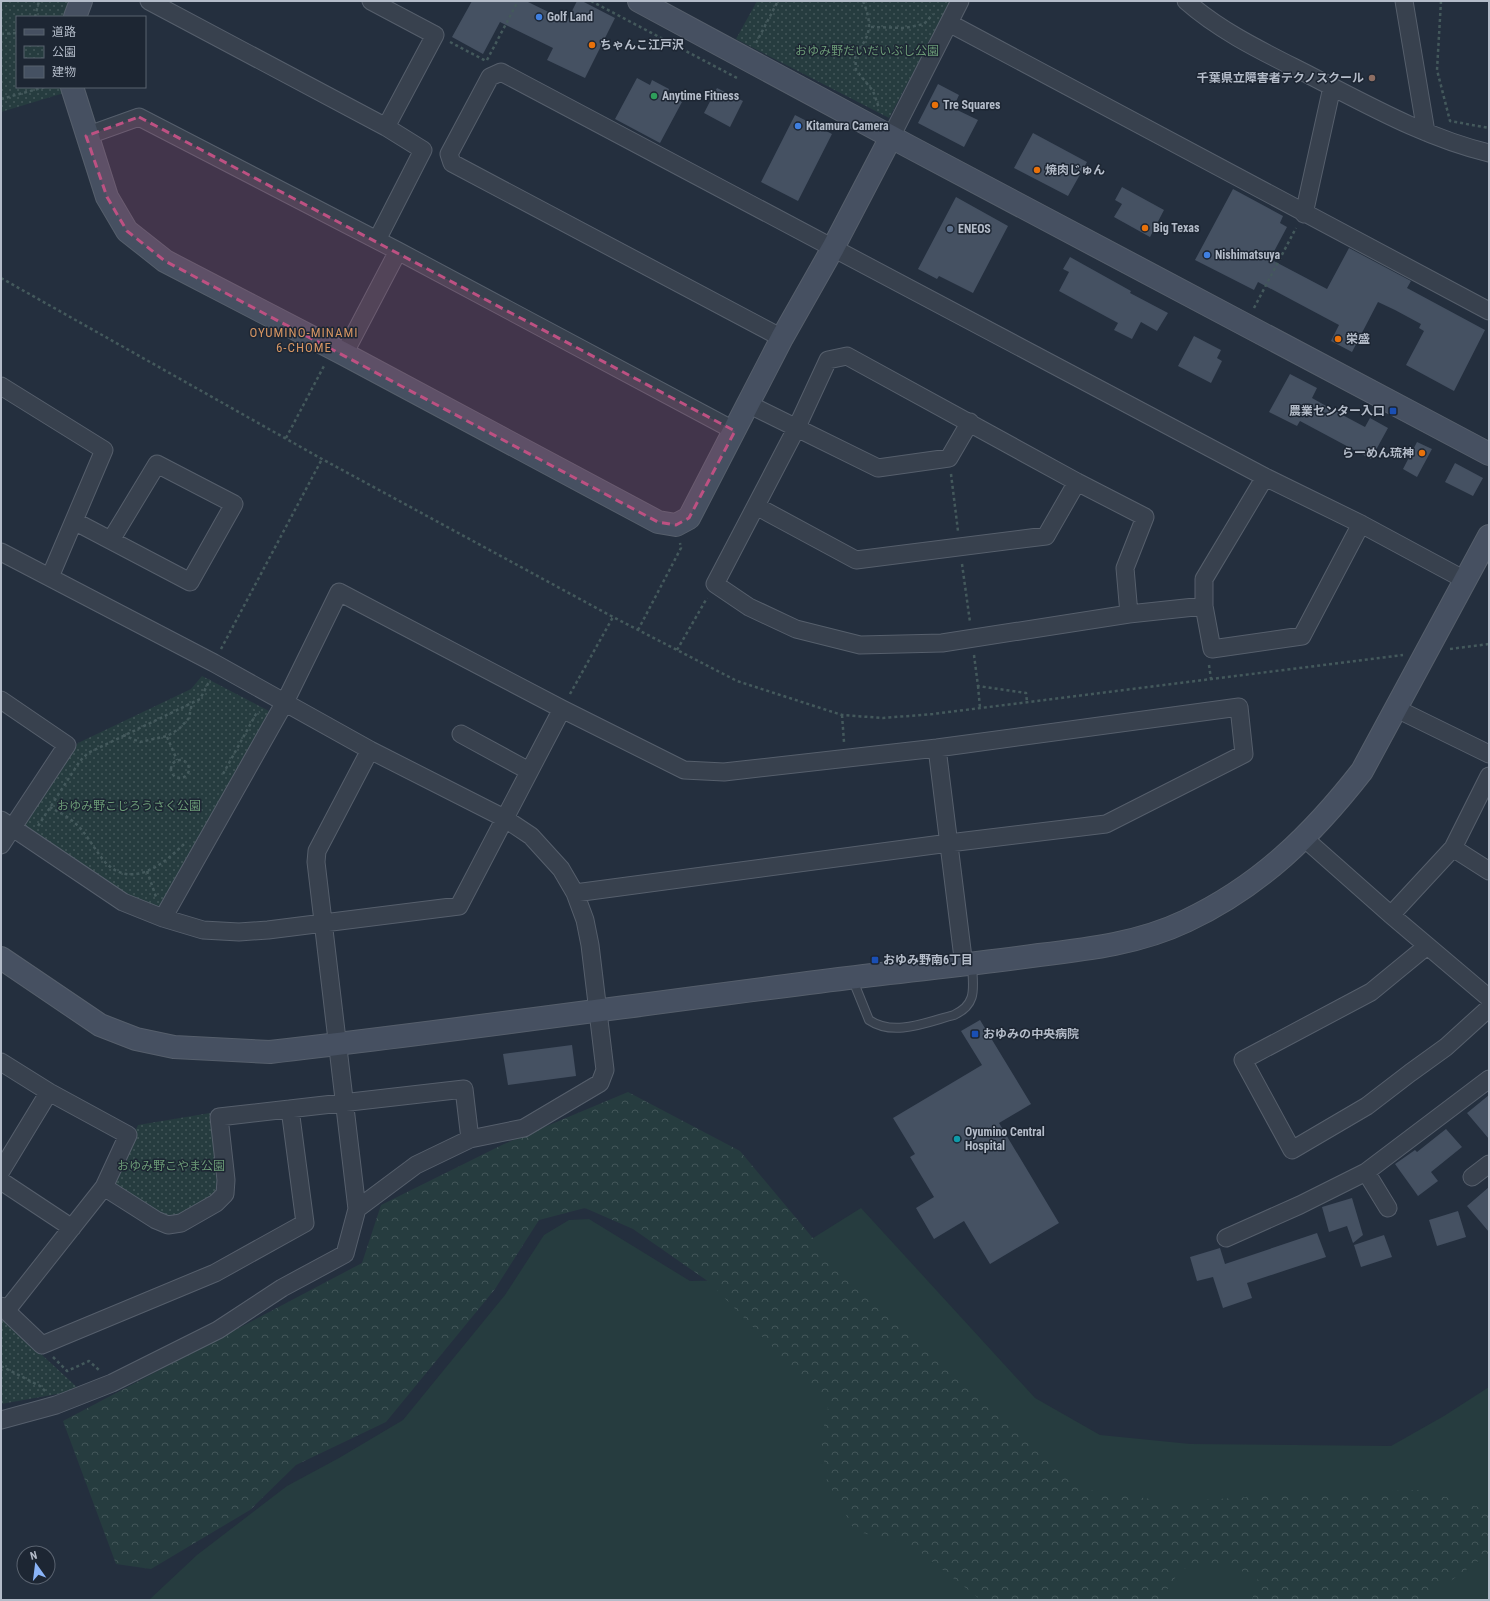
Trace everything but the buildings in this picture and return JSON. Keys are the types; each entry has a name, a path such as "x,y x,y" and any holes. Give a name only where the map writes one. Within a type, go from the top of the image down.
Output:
{"street":[{"path":"75,16 81,1"},
{"path":"149,1 386,127 423,150 377,240"},
{"path":"371,1 435,35 386,127"},
{"path":"640,1 882,133 1489,454"},
{"path":"1186,1 1199,12 1258,49 1332,87 1426,132 1489,153"},
{"path":"1404,1 1426,132"},
{"path":"72,88 86,136 107,197 127,231 165,261 344,354 658,522 676,525 689,518 782,338 834,248 882,133 955,11 1304,214 1488,309"},
{"path":"782,338 452,163 450,154 490,77 501,72 1265,477 1361,524 1465,580"},
{"path":"1304,214 1332,87"},
{"path":"86,136 140,117 398,251 735,431"},
{"path":"344,354 398,251"},
{"path":"1129,614 1125,568 1145,516 1077,482 970,422 847,356 828,360 796,429 715,584 749,607 796,629 860,645 942,643 1129,614 1204,606"},
{"path":"1,386 104,450 50,577"},
{"path":"748,404 796,429 878,468 949,458 970,422"},
{"path":"74,521 110,540 190,582 234,504 158,464 110,540"},
{"path":"1265,477 1204,579 1204,606 1212,649 1302,636 1361,524"},
{"path":"756,506 856,560 1046,536 1077,482"},
{"path":"1,958 100,1025 136,1039 174,1047 270,1052 852,978 968,965 1102,947 1147,936 1186,921 1232,896 1255,881 1304,838 1337,802 1362,771 1397,709 1489,536"},
{"path":"1,552 214,663 370,750 504,818 531,836 547,852 561,869 575,893 585,920 590,945 605,1070 600,1083 524,1128 470,1139 416,1165 357,1208"},
{"path":"163,918 284,702 339,592 562,709 684,770 724,772 937,748 1239,707 1244,754 1106,824 949,843 575,893"},
{"path":"1,700 67,745 7,824 1,845"},
{"path":"7,824 123,902 163,918 203,930 239,932 268,930 459,906 562,709"},
{"path":"1397,709 1489,754"},
{"path":"461,734 529,771"},
{"path":"937,748 949,843 968,965"},
{"path":"1,1420 56,1405 112,1383 218,1330 282,1288 345,1254 357,1208 317,851 370,750"},
{"path":"1391,915 1453,848 1489,776"},
{"path":"1304,838 1426,946 1489,998"},
{"path":"1453,848 1489,871"},
{"path":"1426,946 1371,992 1243,1060 1292,1150 1367,1106 1446,1047 1489,1008"},
{"path":"1,1062 48,1092 128,1135 104,1187 72,1228 4,1308 42,1345 215,1274 305,1223 290,1109"},
{"path":"1226,1238 1300,1205 1366,1172 1489,1080"},
{"path":"104,1187 156,1220 168,1224 181,1223 216,1203 225,1194 226,1180 219,1118 464,1089 470,1139"},
{"path":"1,1171 48,1092"},
{"path":"1472,1176 1489,1164"},
{"path":"1366,1172 1388,1208"},
{"path":"1,1181 72,1228"}],"lane":[{"path":"852,978 869,1020 882,1027 895,1029 954,1016 961,1012 972,1000 974,992 968,965"}],"path":[{"path":"35,16 38,1"},
{"path":"591,1 739,79"},
{"path":"747,59 778,1"},
{"path":"863,1 871,27 864,44 855,53 856,70 873,91 879,110 882,133"},
{"path":"1441,1 1437,70 1450,121 1489,128"},
{"path":"871,27 905,28 924,24 943,3 955,11"},
{"path":"1,34 16,33"},
{"path":"435,35 486,61"},
{"path":"1,99 41,88"},
{"path":"1245,325 1304,214"},
{"path":"949,458 980,708"},
{"path":"29,839 80,761 88,753 122,735 200,699 209,682 214,663 322,459"},
{"path":"638,630 681,548 676,525"},
{"path":"677,650 715,584"},
{"path":"562,709 613,617"},
{"path":"978,686 1026,692 1027,702"},
{"path":"122,735 140,742 167,736 179,729 189,718 192,702"},
{"path":"223,775 256,714 284,702"},
{"path":"842,715 846,758"},
{"path":"167,736 177,760"},
{"path":"177,760 187,762 190,766 188,775 184,778 179,778 172,773 173,763 177,760"},
{"path":"50,807 76,824 107,864 124,874 133,875 153,869 186,842"},
{"path":"42,1345 67,1371 89,1361 112,1383"},
{"path":"1,1366 40,1386 56,1405"}],"highlighted area":[{"path":"139,117 735,431 689,518 676,525 658,522 165,261 127,231 107,197 86,136"}],"green space":[{"path":"1,1 71,1 65,16 16,16 16,88 63,88 64,93 1,112"},
{"name":"おゆみ野だいだいぶし公園","path":"757,1 951,1 889,118 736,39"},
{"name":"おゆみ野こじろうさく公園","path":"202,676 269,711 162,911 121,895 19,827 78,743 191,689"},
{"path":"628,1092 740,1151 847,1279 1088,1490 1172,1502 1295,1494 1423,1490 1489,1510 1488,1554 1424,1600 1252,1600 1258,1578 1222,1563 1181,1569 1160,1600 981,1600 911,1545 855,1531 827,1481 821,1439 828,1408 787,1362 709,1282 633,1229 585,1208 539,1220 495,1289 386,1422 296,1465 250,1510 151,1569 116,1564 63,1421 362,1263 381,1205 504,1144"},
{"name":"おゆみ野こやま公園","path":"210,1113 220,1190 184,1216 169,1220 115,1185 114,1178 138,1125"},
{"path":"861,1208 1035,1398 1100,1435 1190,1444 1391,1446 1444,1416 1489,1387 1489,1600 149,1600 197,1555 287,1486 339,1458 403,1420 505,1295 544,1235 569,1220 589,1219 690,1281 746,1280"},
{"path":"1,1317 80,1390 1,1404"}],"place":[{"name":"Golf Land","path":"539,17"},
{"name":"ちゃんこ江戸沢","path":"592,45"},
{"name":"千葉県立障害者テクノスクール","path":"1372,78"},
{"name":"Anytime Fitness","path":"654,96"},
{"name":"Tre Squares","path":"935,105"},
{"name":"Kitamura Camera","path":"798,126"},
{"name":"焼肉じゅん","path":"1037,170"},
{"name":"Big Texas","path":"1145,228"},
{"name":"ENEOS","path":"950,229"},
{"name":"Nishimatsuya","path":"1207,255"},
{"name":"栄盛","path":"1338,339"},
{"name":"農業センター入口","path":"1393,411"},
{"name":"らーめん琉神","path":"1422,453"},
{"name":"おゆみ野南6丁目","path":"875,960"},
{"name":"おゆみの中央病院","path":"975,1034"},
{"name":"Oyumino Central Hospital","path":"957,1139"}],"district":[{"name":"OYUMINO-MINAMI 6-CHOME","path":"304,340"}]}
